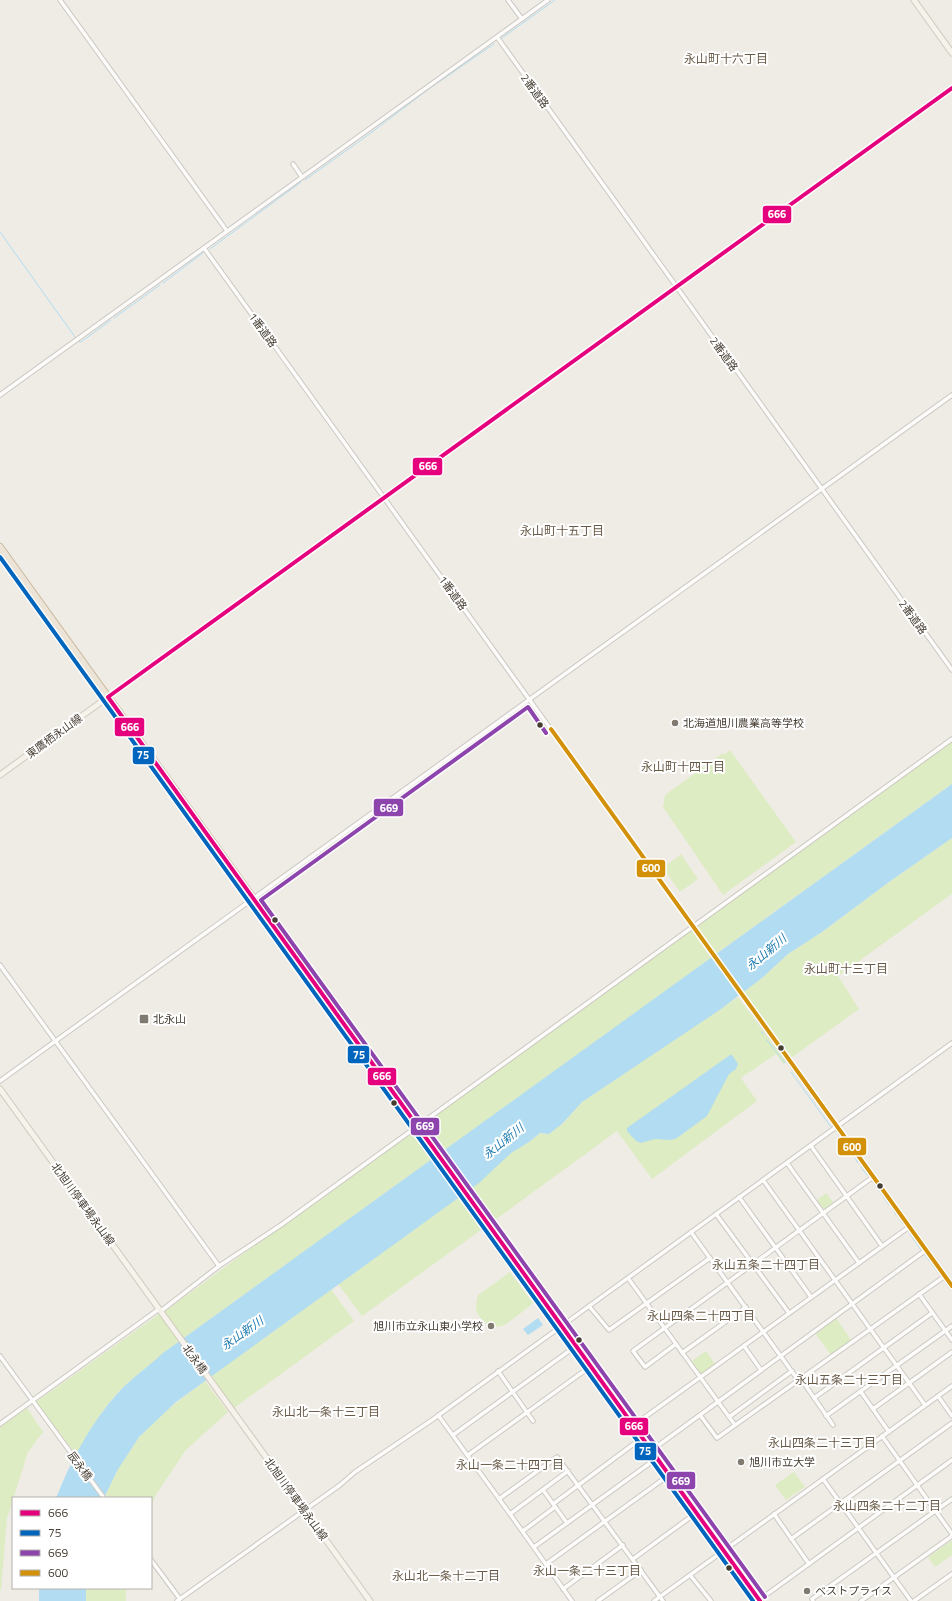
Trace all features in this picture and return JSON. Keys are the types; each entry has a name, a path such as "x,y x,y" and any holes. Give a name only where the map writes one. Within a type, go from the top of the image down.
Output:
{"highway":[{"path":"0,546 253,899 760,1600"}],"main road":[{"path":"914,0 952,53"},
{"name":"東鷹栖永山線","path":"0,775 108,697"},
{"path":"753,1010 952,1286"},
{"name":"北旭川停車場永山線","path":"0,1088 167,1319"},
{"name":"北永橋","path":"167,1319 223,1398"},
{"name":"北旭川停車場永山線","path":"223,1398 370,1601"}],"street":[{"path":"60,0 227,231"},
{"path":"508,0 522,19"},
{"path":"0,395 548,0"},
{"name":"2番道路","path":"496,37 952,670"},
{"path":"108,697 952,88"},
{"path":"293,164 302,177"},
{"name":"1番道路","path":"204,248 753,1010"},
{"path":"0,1081 952,395"},
{"path":"0,1424 219,1266 281,1225 952,739"},
{"path":"0,965 219,1266"},
{"path":"152,1561 179,1600 305,1511 355,1472 438,1415 590,1306 952,1043"},
{"path":"811,1146 882,1246"},
{"path":"787,1163 859,1263"},
{"path":"676,1344 644,1367 633,1351 873,1177"},
{"path":"763,1180 925,1405"},
{"path":"739,1197 811,1297"},
{"path":"716,1214 789,1313"},
{"path":"634,1425 909,1227"},
{"path":"691,1232 763,1332 814,1398 833,1426"},
{"path":"652,1450 926,1250"},
{"path":"590,1306 609,1330 710,1258"},
{"path":"700,1415 717,1438 945,1276"},
{"path":"628,1278 734,1425"},
{"path":"919,1294 952,1340"},
{"path":"682,1353 746,1307"},
{"path":"814,1398 932,1313"},
{"path":"826,1416 952,1326"},
{"path":"453,1435 576,1346"},
{"path":"744,1346 762,1370"},
{"path":"873,1409 952,1352"},
{"name":"辰永橋","path":"0,1356 103,1497"},
{"path":"468,1455 591,1366"},
{"path":"498,1371 533,1421"},
{"path":"729,1417 792,1371"},
{"path":"654,1601 952,1386"},
{"path":"861,1392 889,1432"},
{"path":"938,1396 952,1416"},
{"path":"438,1415 572,1601"},
{"path":"792,1539 952,1423"},
{"path":"861,1601 952,1535 882,1436"},
{"path":"523,1531 579,1485 635,1443"},
{"path":"499,1499 557,1457 663,1601"},
{"path":"534,1547 657,1458"},
{"path":"760,1600 952,1460"},
{"path":"510,1514 568,1471"},
{"path":"546,1564 669,1475"},
{"path":"823,1479 911,1601"},
{"path":"543,1490 567,1523"},
{"path":"813,1601 812,1599 952,1498"},
{"path":"633,1559 696,1513"},
{"path":"774,1514 808,1564"},
{"path":"563,1588 623,1545"},
{"path":"598,1601 641,1570"},
{"path":"914,1601 952,1574"},
{"path":"690,1575 711,1601"}],"green space":[{"path":"952,740 952,784 716,954 695,924 819,838"},
{"path":"730,750 796,842 723,895 663,807 665,795 723,753 724,755"},
{"path":"952,838 952,894 838,976 859,1009 791,1058 743,992 762,978 788,954 822,932 889,882"},
{"path":"681,854 698,879 680,892 663,868"},
{"path":"690,928 711,958 440,1154 420,1124"},
{"path":"738,997 786,1062 783,1064 776,1054 741,1078 757,1101 652,1179 617,1131 491,1223 468,1191 511,1153 541,1133 549,1134 562,1124 582,1102"},
{"path":"415,1127 435,1157 184,1338 164,1312"},
{"path":"826,1193 833,1202 825,1209 822,1208 817,1200"},
{"path":"462,1195 485,1227 362,1316 338,1284"},
{"path":"510,1272 533,1303 502,1326 498,1327 489,1325 479,1316 477,1312 476,1306 478,1295"},
{"path":"331,1289 354,1321 234,1408 212,1376"},
{"path":"159,1314 179,1342 155,1360 117,1394 100,1416 76,1455 36,1402"},
{"path":"836,1318 851,1340 831,1355 815,1333"},
{"path":"706,1351 715,1364 701,1374 692,1361"},
{"path":"205,1381 228,1412 186,1450 155,1496 152,1504 152,1497 108,1497 106,1494 113,1479 125,1456 135,1442 147,1428 179,1400"},
{"path":"27,1408 43,1432 28,1452 14,1497 12,1497 12,1503 7,1519 1,1591 0,1590 0,1427"},
{"path":"794,1472 805,1487 786,1500 775,1485"},
{"path":"951,1541 952,1555 935,1567 928,1557"},
{"path":"86,1589 126,1589 126,1601 86,1601"}],"water":[{"name":"永山新川","path":"952,784 952,838 889,882 822,932 788,954 762,978 721,1009 582,1102 562,1124 549,1134 540,1133 511,1153 479,1183 176,1402 139,1437 117,1471 104,1497 56,1497 82,1443 98,1418 133,1378 163,1353"},
{"path":"732,1055 738,1064 736,1069 729,1074 707,1116 677,1138 671,1140 655,1139 641,1143 636,1141 627,1131 627,1128"},
{"path":"538,1318 543,1325 528,1335 523,1329"},
{"path":"39,1589 86,1589 86,1601 39,1601"}],"waterway":[{"path":"502,38 555,0"},
{"path":"305,180 430,88 494,44"},
{"path":"210,249 301,182"},
{"path":"0,232 75,337"},
{"path":"163,283 203,253"},
{"path":"114,318 160,285"},
{"path":"78,341 81,342 111,320"},
{"path":"767,1040 785,1063"},
{"path":"791,1072 831,1127"},
{"path":"839,1136 843,1142"},
{"path":"845,1145 851,1153"},
{"path":"855,1158 858,1163"},
{"path":"861,1167 867,1175"},
{"path":"874,1183 876,1187"},
{"path":"883,1196 889,1205"},
{"path":"892,1208 896,1215"},
{"path":"899,1218 903,1224"},
{"path":"910,1234 921,1250"},
{"path":"925,1255 940,1275"},
{"path":"945,1282 949,1288"}],"transit line":[{"name":"666","path":"760,1601 108,697 952,88"},
{"name":"75","path":"0,557 753,1601"},
{"name":"669","path":"546,733 528,707 261,900 765,1597"},
{"name":"600","path":"551,729 952,1286"}],"place":[{"name":"北海道旭川農業高等学校","path":"675,723"},
{"name":"北永山","path":"144,1019"},
{"name":"旭川市立永山東小学校","path":"491,1326"},
{"name":"旭川市立大学","path":"741,1462"},
{"name":"ベストプライス","path":"807,1591"}],"district":[{"name":"永山町十六丁目","path":"726,58"},
{"name":"永山町十五丁目","path":"562,530"},
{"name":"永山町十四丁目","path":"683,766"},
{"name":"永山町十三丁目","path":"846,968"},
{"name":"永山五条二十四丁目","path":"766,1264"},
{"name":"永山四条二十四丁目","path":"701,1315"},
{"name":"永山五条二十三丁目","path":"849,1379"},
{"name":"永山北一条十三丁目","path":"326,1411"},
{"name":"永山四条二十三丁目","path":"822,1442"},
{"name":"永山一条二十四丁目","path":"510,1464"},
{"name":"永山四条二十二丁目","path":"887,1505"},
{"name":"永山一条二十三丁目","path":"587,1570"},
{"name":"永山北一条十二丁目","path":"446,1575"}]}
